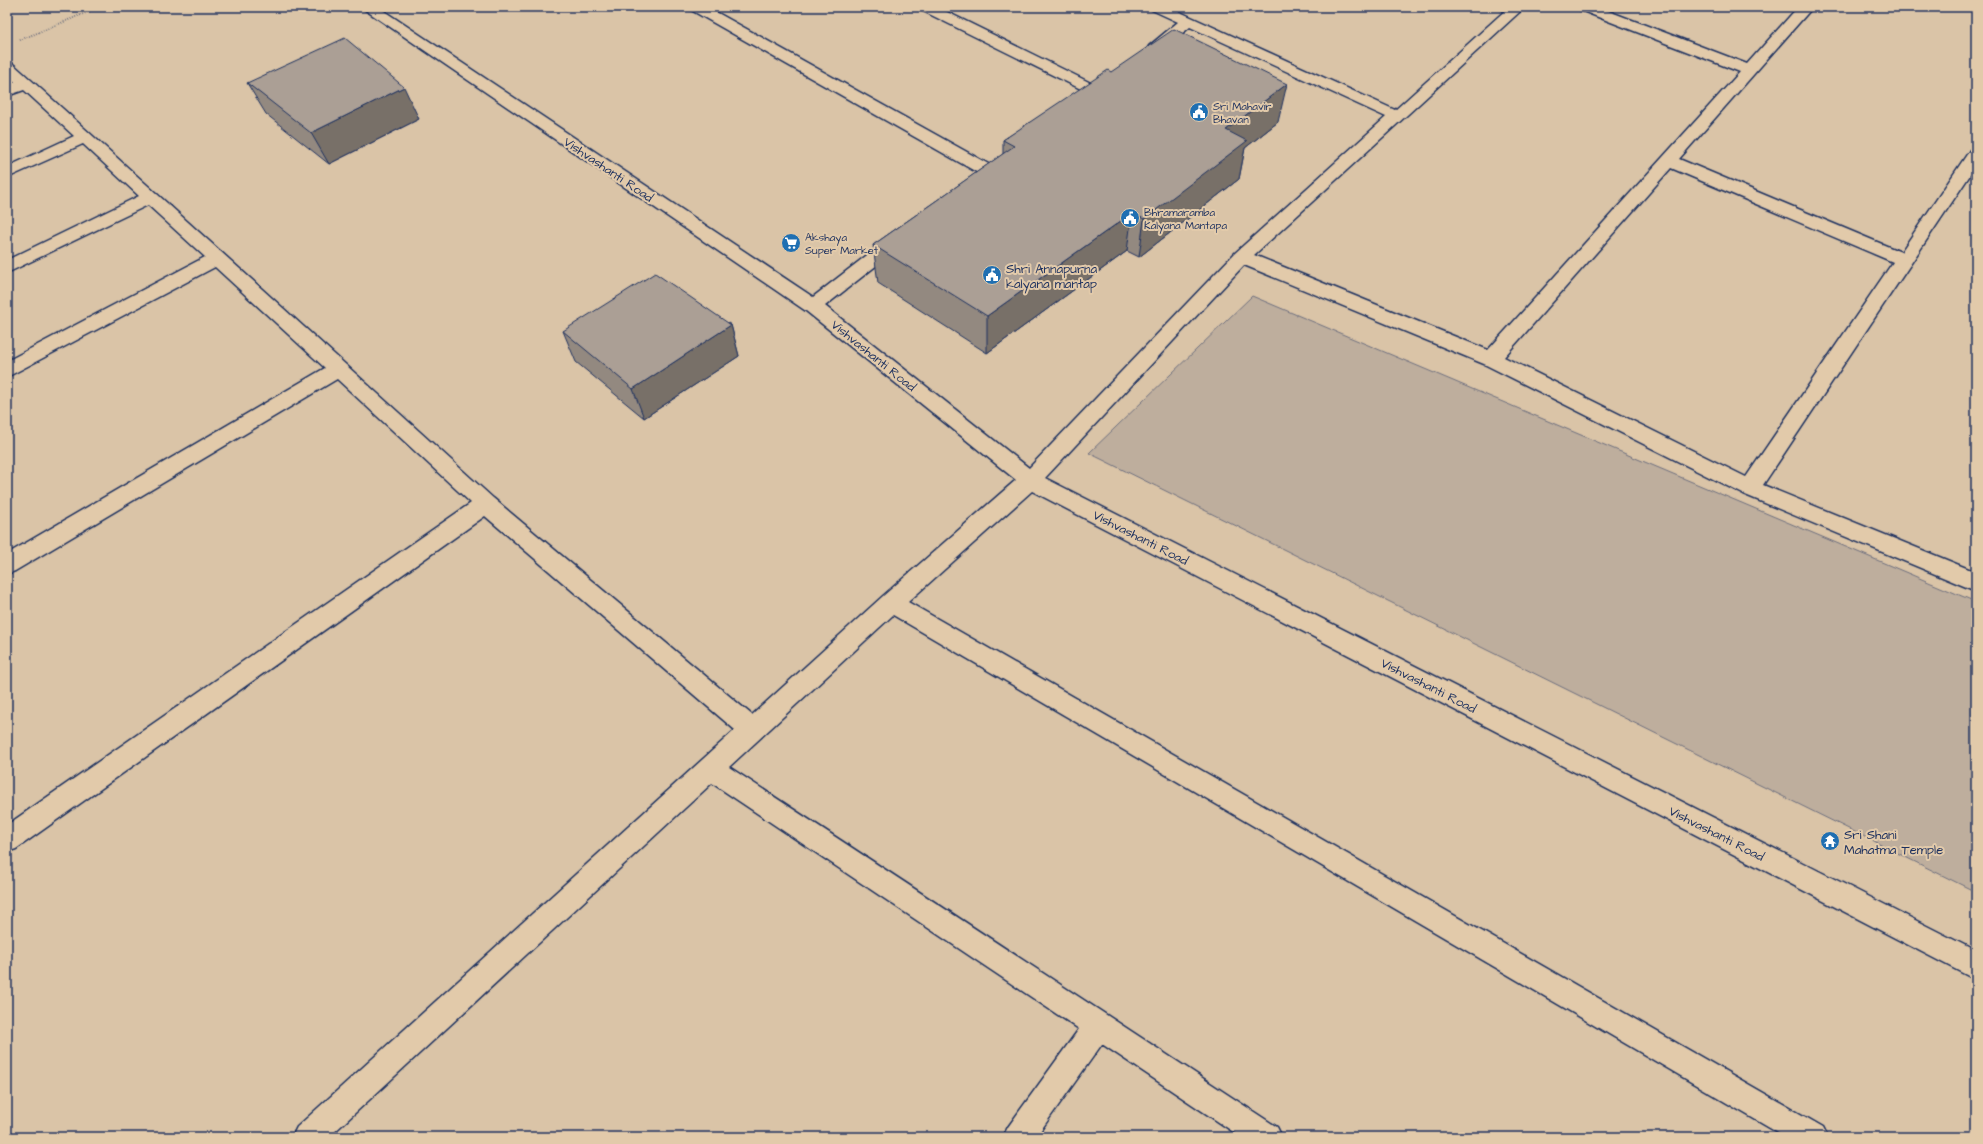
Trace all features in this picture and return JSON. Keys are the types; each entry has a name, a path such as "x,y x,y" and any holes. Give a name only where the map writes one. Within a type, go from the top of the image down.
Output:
{"street":[{"name":"Vishvashanti Road","path":"370,7 813,306 1030,480 1976,966"},
{"path":"696,7 986,171"},
{"path":"926,7 1098,92"},
{"path":"1157,7 1396,116"},
{"path":"307,1137 891,603 1030,480 1241,257 1518,7"},
{"path":"1585,7 1750,70"},
{"path":"1491,359 1806,7"},
{"path":"1140,59 1189,21"},
{"path":"7,66 486,504 753,730"},
{"path":"7,92 26,84"},
{"path":"7,173 85,137"},
{"path":"1750,488 1976,154"},
{"path":"1669,161 1904,260"},
{"path":"7,267 150,197"},
{"path":"813,306 912,228"},
{"path":"1241,257 1491,359 1750,488 1976,582"},
{"path":"7,370 217,258"},
{"path":"7,565 339,369"},
{"path":"7,840 486,504"},
{"path":"891,603 1813,1137"},
{"path":"710,768 1267,1137"},
{"path":"1018,1137 1098,1026"}],"path":[{"path":"14,43 100,7"}],"shaded area":[{"path":"1252,296 1976,602 1976,892 1089,453"}],"building":[{"path":"1174,29 1287,84 1226,130 1247,141 1144,219 1132,213 987,316 873,245 1014,146 1003,140 1108,70 1111,72"},
{"path":"345,38 404,87 311,133 247,83"},
{"path":"655,273 731,325 633,389 563,331"}],"place":[{"name":"Sri Mahavir Bhavan","path":"1199,112"},
{"name":"Bhramaramba Kalyana Mantapa","path":"1130,218"},
{"name":"Akshaya Super Market","path":"791,243"},
{"name":"Shri Annapurna kalyana mantap","path":"992,275"},
{"name":"Sri Shani Mahatma Temple","path":"1830,841"}]}
